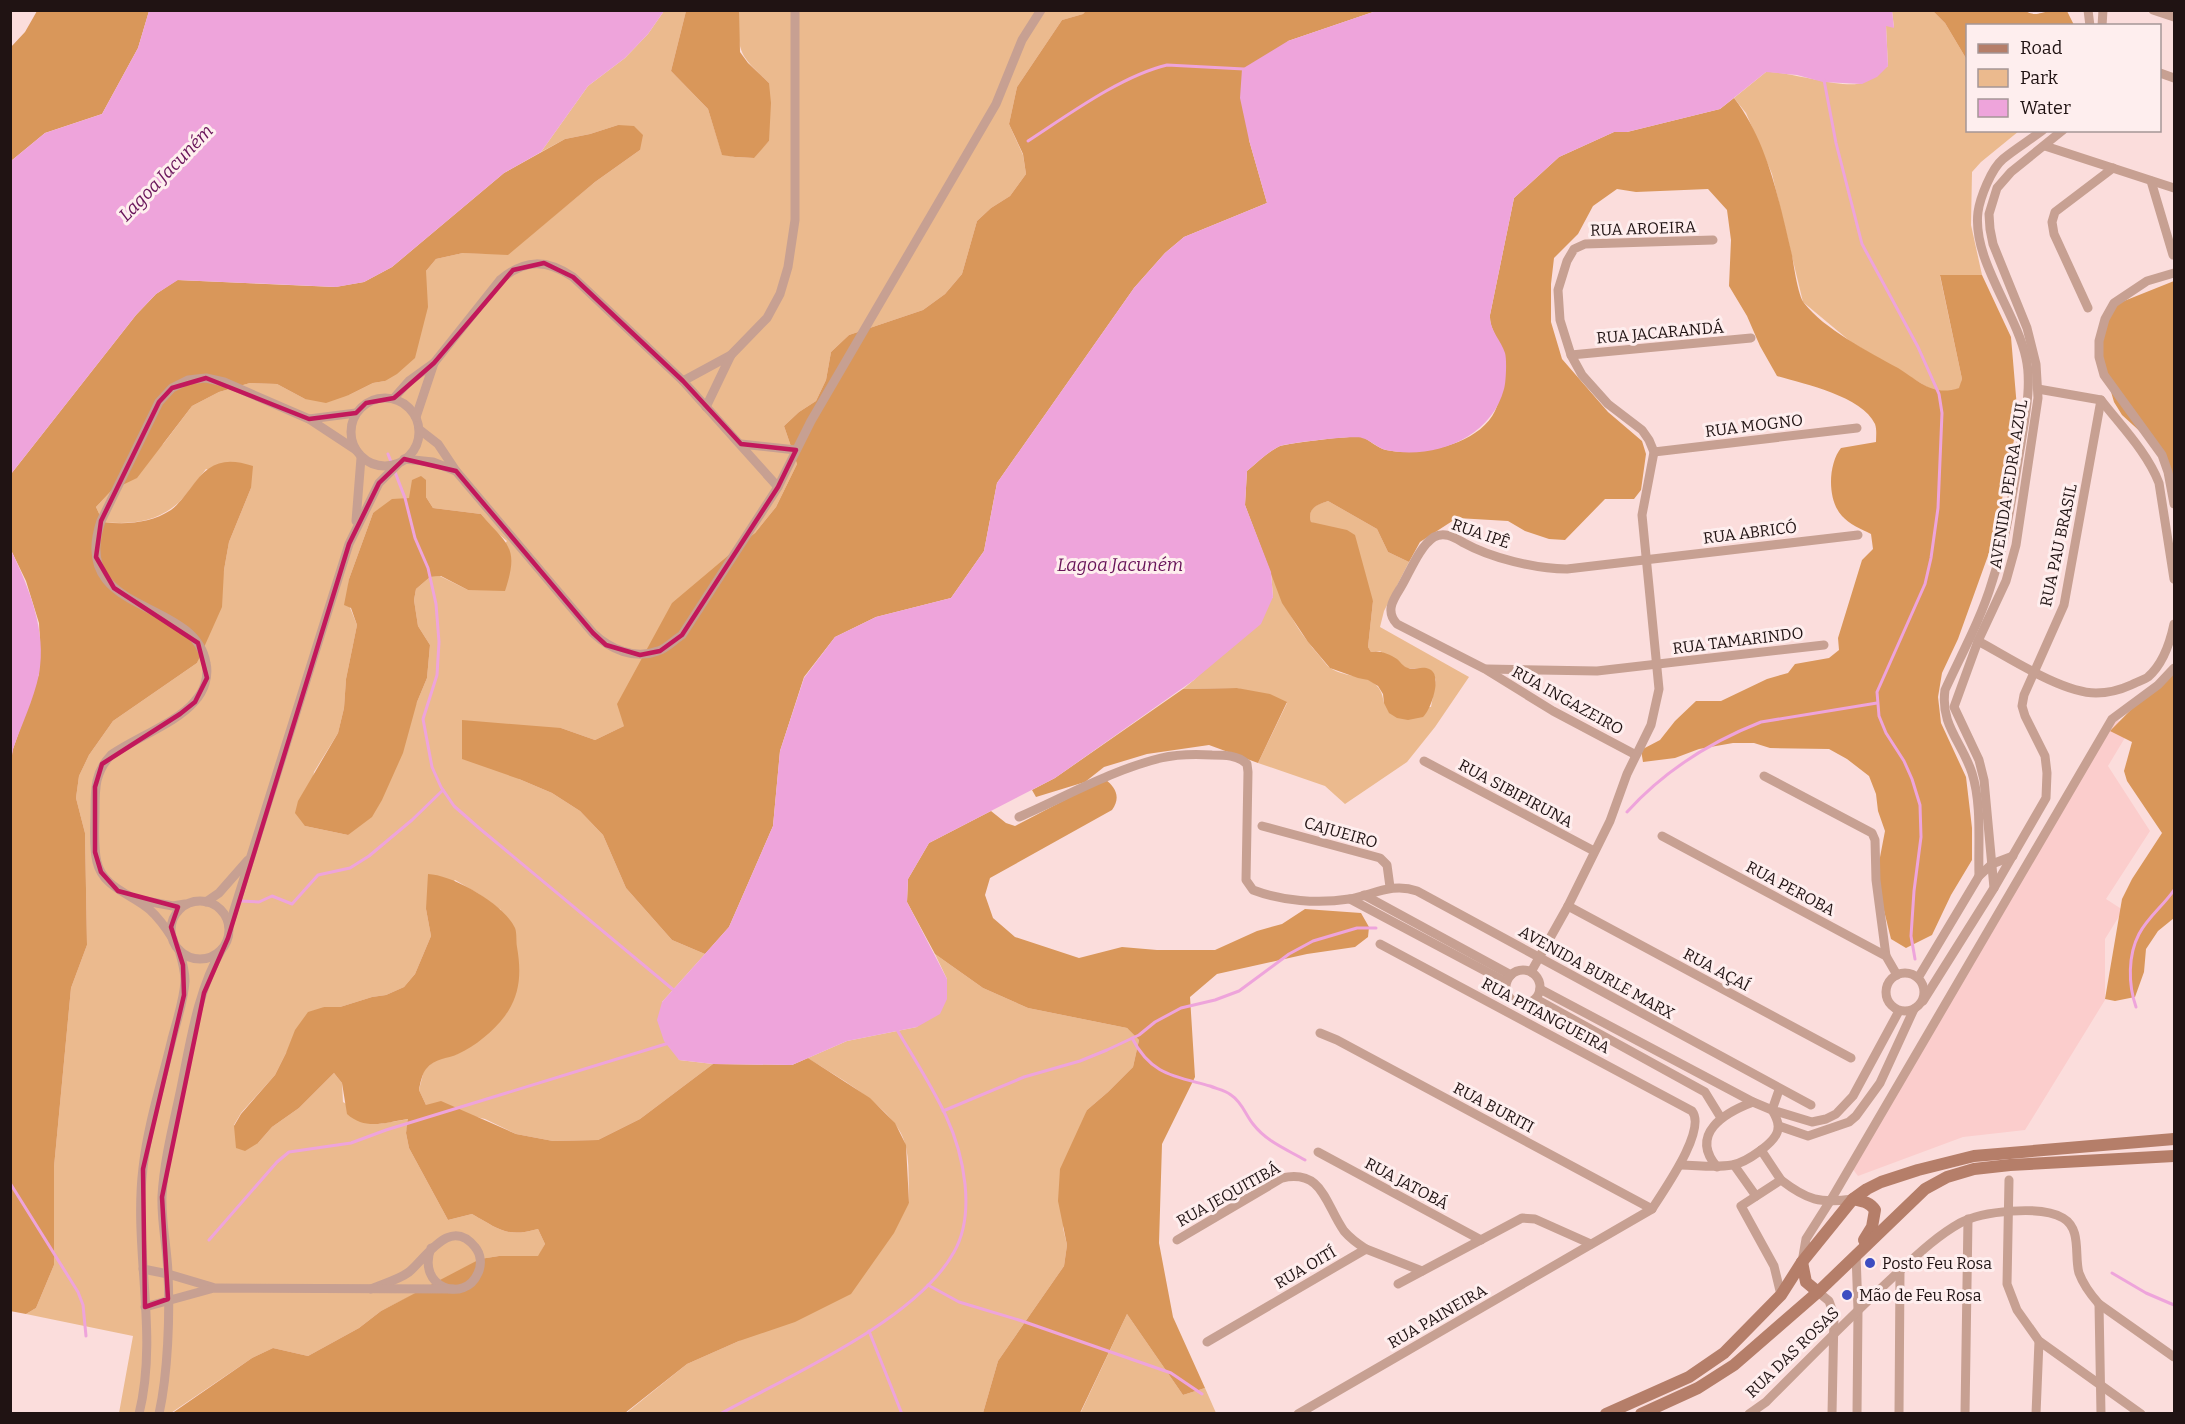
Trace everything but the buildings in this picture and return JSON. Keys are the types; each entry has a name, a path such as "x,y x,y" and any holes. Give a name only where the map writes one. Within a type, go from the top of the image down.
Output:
{"main road":[{"path":"1606,1413 1689,1377 1724,1353 1781,1295 1802,1262 1853,1199 1881,1182 1944,1162 1974,1156 2175,1139"},
{"path":"1641,1413 1718,1377 1818,1292 1925,1190 1947,1177 1974,1169 2175,1156"},
{"path":"1853,1199 1872,1205 1875,1210 1872,1227 1856,1254"},
{"path":"1802,1262 1806,1282 1818,1292"}],"street":[{"path":"683,381 731,355 767,318 780,294 792,246 795,220 795,10"},
{"path":"420,430 438,444 456,471 593,633 606,645 640,655 660,651 682,635 778,487 811,421 996,104 1022,39 1041,10"},
{"path":"2153,10 2175,16"},
{"name":"AVENIDA PEDRA AZUL","path":"1979,876 1978,806 1974,781 1947,721 1943,705 1945,690 1992,583 2006,531 2026,406 2027,362 2022,341 1997,288 1980,241 1978,211 1986,187 2000,161 2040,132"},
{"name":"AVENIDA PEDRA AZUL","path":"1994,888 1984,780 1979,760 1954,707 1978,640 2007,581 2016,545 2038,398 2036,364 2027,328 1994,244 1989,214 1997,188 2011,172 2061,132"},
{"path":"2045,146 2175,188"},
{"path":"2088,308 2054,234 2052,222 2055,212 2113,168"},
{"path":"2151,181 2173,255"},
{"name":"RUA AROEIRA","path":"1571,355 1560,320 1558,303 1561,280 1567,261 1574,249 1585,244 1713,240"},
{"path":"394,398 409,381 434,363 500,280 520,267 544,263 559,268 573,277 683,381 778,487"},
{"path":"2175,273 2147,281 2114,303 2105,319 2099,340 2099,357 2104,375 2162,455 2175,504"},
{"name":"RUA JACARANDÁ","path":"1571,355 1751,338"},
{"path":"706,407 731,355"},
{"path":"1531,972 1568,906 1610,821 1636,755 1651,726 1659,689 1642,515 1654,452 1642,430 1608,404 1582,375 1571,355"},
{"path":"416,417 434,363"},
{"path":"229,926 225,915 217,906 206,902 173,906 151,903 118,891 107,881 97,862 95,787 102,764 111,755 180,714 195,702 207,678 205,656 198,643 185,630 114,588 102,574 96,557 96,539 101,521 159,402 172,388 188,380 206,378 224,382 309,419 358,454 383,466 401,462 433,462 456,471"},
{"path":"2037,389 2101,400 2138,447 2157,476 2175,579"},
{"path":"159,1413 164,1391 168,1299 162,1197 166,1164 188,1056 211,969 228,938 229,926 349,544 379,483 410,456 417,444 420,430 416,417 407,405 394,398 379,398 366,403 356,413 350,427 351,441 358,454 356,526"},
{"name":"RUA PAU BRASIL","path":"1994,888 2046,798 2045,756 2022,706 2024,695 2064,605 2101,400"},
{"path":"309,419 356,413"},
{"name":"RUA MOGNO","path":"1654,452 1857,428"},
{"path":"741,444 796,450"},
{"name":"RUA IPÊ","path":"1485,669 1397,624 1392,618 1391,604 1425,546 1435,537 1448,535 1493,555 1553,569 1647,560"},
{"name":"RUA ABRICÓ","path":"1647,560 1858,535"},
{"path":"1978,640 2035,672 2074,690 2096,693 2120,690 2148,677 2162,660 2175,624"},
{"name":"RUA TAMARINDO","path":"1485,669 1597,671 1824,645"},
{"path":"1802,1262 1806,1239 1830,1202 2112,719 2158,685 2175,668"},
{"name":"RUA INGAZEIRO","path":"1485,669 1553,711 1636,755"},
{"name":"AVENIDA BURLE MARX","path":"1019,817 1129,768 1162,758 1184,754 1226,755 1245,761 1247,764 1246,880 1248,886 1263,893 1291,900 1324,901 1350,899 1390,887 1406,887 1417,891 1779,1090 1811,1105"},
{"name":"RUA SIBIPIRUNA","path":"1424,761 1594,851"},
{"path":"1764,776 1872,833 1875,840 1877,890 1886,956"},
{"name":"CAJUEIRO","path":"1262,826 1380,858 1387,866 1390,887"},
{"name":"RUA PEROBA","path":"1662,836 1886,956 1898,975"},
{"path":"206,902 219,893 252,856"},
{"path":"1918,978 1979,876 1992,864 2013,856"},
{"path":"1923,1001 1925,993 1918,978 1908,974 1898,975 1888,984 1886,990 1889,1002 1899,1011 1907,1012 1923,1001 1994,888"},
{"path":"1364,895 1509,978"},
{"path":"132,897 164,924 179,950 183,965 184,994 148,1137 143,1169 141,1202 147,1359 144,1392 139,1413"},
{"path":"1350,899 1509,978"},
{"path":"173,939 171,927 175,916 183,907 194,902"},
{"name":"RUA AÇAÍ","path":"1568,906 1851,1058"},
{"name":"RUA PITANGUEIRA","path":"1380,944 1692,1111 1696,1115 1695,1129 1680,1165"},
{"path":"179,950 189,957 201,959 212,956 222,949"},
{"path":"1519,970 1531,972 1538,978 1540,989 1536,999 1525,1004 1513,1002 1507,994 1509,978 1519,970"},
{"path":"1540,989 1753,1102 1812,1122 1836,1114 1853,1096 1899,1011"},
{"path":"1536,999 1706,1092 1721,1118"},
{"path":"1508,1012 1513,1002"},
{"path":"1779,1126 1808,1136 1849,1122 1856,1116 1880,1083 1914,1009"},
{"name":"RUA BURITI","path":"1320,1033 1652,1209"},
{"path":"1652,1209 1680,1165 1699,1164 1717,1167 1734,1165 1761,1150 1777,1132 1779,1126 1772,1110 1779,1090"},
{"path":"1717,1167 1710,1159 1707,1150 1708,1134 1721,1118 1753,1102"},
{"path":"1699,1164 1707,1150"},
{"path":"1761,1150 1781,1180 1806,1197 1830,1202 1853,1199"},
{"name":"RUA JATOBÁ","path":"1318,1152 1481,1240"},
{"path":"1734,1165 1756,1196"},
{"name":"RUA JEQUITIBÁ","path":"1177,1240 1282,1179 1295,1175 1307,1177 1316,1183 1344,1231 1366,1249"},
{"path":"1781,1180 1741,1206 1774,1266 1781,1295"},
{"path":"2009,1180 2007,1284 2017,1310 2039,1341 2140,1413"},
{"name":"RUA PAINEIRA","path":"1298,1413 1652,1209"},
{"name":"RUA DAS ROSAS","path":"1749,1413 1766,1402 1858,1310 1935,1239 1968,1220 2007,1212 2038,1212 2064,1218 2072,1226 2079,1273 2089,1292 2099,1304 2175,1357"},
{"path":"1398,1284 1522,1218 1535,1219 1592,1244"},
{"path":"1965,1413 1968,1220"},
{"path":"145,1307 214,1288 370,1290 453,1290 464,1288 473,1282 479,1272 481,1261 478,1251 471,1242 461,1237 450,1237 439,1241 408,1272 370,1290"},
{"path":"431,1248 428,1270 433,1280 442,1287 453,1290"},
{"path":"1366,1249 1422,1271"},
{"name":"RUA OITÍ","path":"1207,1342 1366,1249"},
{"path":"1856,1254 1857,1413"},
{"path":"143,1269 214,1288"},
{"path":"1899,1413 1900,1271"},
{"path":"1818,1292 1832,1307 1832,1413"},
{"path":"2099,1304 2101,1413"},
{"path":"2036,1413 2039,1341"}],"highlighted area":[{"path":"544,263 573,277 683,381 741,444 796,450 778,487 682,635 660,651 640,655 606,645 593,633 456,471 404,459 379,483 349,544 228,938 204,993 162,1197 168,1299 145,1307 143,1169 184,995 183,965 171,927 178,907 118,891 101,872 95,852 95,787 102,764 195,702 207,678 198,643 114,588 96,557 101,521 159,402 172,388 206,378 309,419 356,413 366,403 394,398 434,363 513,270"}],"shaded area":[{"path":"1087,10 1376,11 1288,41 1249,140 1267,203 1184,237 1165,253 1134,288 997,483 984,551 951,598 876,617 835,637 804,677 780,751 773,826 729,927 705,954 672,940 626,888 603,835 580,811 552,793 462,759 462,720 561,728 595,740 624,726 617,704 672,603 755,533 776,507 797,464 784,426 816,401 826,380 831,352 849,335 923,310 945,294 962,274 977,221 991,208 1010,196 1026,174 1023,154 1009,124 1017,87 1062,20 1083,14"},
{"path":"2024,10 2034,14 2067,11 2074,24 1966,24 1966,58 1945,23 1933,11"},
{"path":"37,11 149,11 138,48 102,114 45,133 11,161 11,47 25,32"},
{"path":"686,11 739,11 740,52 769,83 771,103 769,141 754,158 722,155 708,109 671,71"},
{"path":"1734,98 1756,134 1771,173 1802,299 1823,322 1927,386 1941,391 1959,388 1962,379 1940,275 1982,275 2011,337 2018,420 1994,539 1958,639 1942,673 1938,697 1941,723 1966,777 1972,828 1972,860 1951,895 1932,935 1906,948 1891,939 1876,878 1885,831 1878,811 1876,794 1869,776 1847,759 1829,749 1770,748 1754,743 1733,743 1699,749 1675,758 1643,762 1641,750 1660,740 1675,721 1696,701 1721,701 1767,679 1788,673 1795,664 1829,658 1839,650 1838,638 1862,560 1873,549 1871,534 1848,521 1837,509 1831,482 1834,463 1841,448 1876,442 1875,424 1858,406 1831,392 1777,376 1729,286 1731,240 1727,210 1708,189 1636,192 1617,189 1593,206 1578,234 1554,258 1551,322 1562,359 1608,412 1642,441 1646,454 1641,490 1634,499 1605,499 1565,540 1549,539 1525,531 1508,521 1457,518 1420,542 1409,562 1388,552 1377,529 1328,501 1317,506 1310,513 1311,522 1347,530 1355,535 1373,601 1368,647 1371,652 1384,653 1397,659 1406,667 1425,668 1434,674 1436,679 1434,694 1423,717 1408,720 1397,718 1389,713 1378,686 1368,680 1330,668 1308,642 1282,603 1245,505 1247,471 1280,446 1362,437 1386,450 1415,452 1447,446 1462,440 1487,423 1499,401 1503,383 1505,359 1492,328 1490,315 1514,198 1559,157 1614,132 1627,132 1720,109"},
{"path":"618,125 634,126 643,135 640,150 595,182 508,255 463,253 436,259 426,271 428,307 415,358 397,374 385,381 373,383 326,403 305,399 277,384 250,383 219,392 192,406 137,478 112,490 96,507 103,522 129,523 155,518 171,510 203,473 217,464 233,462 253,466 251,488 229,542 224,570 222,607 197,663 113,721 89,755 79,776 76,798 85,833 87,945 71,988 54,1167 54,1265 36,1308 26,1314 10,1311 10,762 39,674 40,641 39,623 26,581 11,550 11,474 136,315 156,294 177,280 335,287 364,282 392,267 504,173 565,139"},
{"path":"2174,281 2174,493 2166,455 2122,415 2114,402 2100,354 2109,307"},
{"path":"421,476 426,480 426,497 433,508 481,514 504,540 511,555 505,591 468,590 441,576 430,577 416,589 414,600 418,626 430,645 427,678 417,702 403,753 382,800 372,817 348,835 305,826 295,813 298,801 338,733 344,708 346,679 357,625 351,608 344,605 349,579 373,513 392,499 409,498 412,480"},
{"path":"2174,666 2174,918 2158,931 2146,949 2144,972 2135,997 2115,1001 2105,999 2122,899 2132,879 2162,833 2127,781 2124,771 2132,742 2110,731"},
{"path":"1237,688 1270,694 1287,702 1258,763 1209,745 1147,754 1104,767 1085,782 1036,797 1032,790 1055,778 1183,689"},
{"path":"2115,719 2132,726 2108,766 2150,831 2106,899 2123,910 2105,939 2105,1000 2025,1130 1963,1137 1858,1176 1852,1168"},
{"path":"1105,779 1112,786 1117,797 1112,810 990,878 985,895 993,918 1015,937 1079,958 1122,947 1157,950 1215,950 1257,931 1282,924 1305,909 1361,913 1369,927 1368,937 1355,947 1307,954 1217,974 1190,997 1195,1077 1162,1144 1159,1243 1173,1317 1205,1388 1183,1395 1127,1314 1080,1413 983,1413 998,1361 1064,1266 1067,1245 1058,1201 1060,1169 1087,1110 1133,1067 1139,1040 1127,1028 1028,1008 983,988 935,954 907,902 908,879 929,843 991,811 1006,823 1015,826"},
{"path":"428,874 451,879 477,892 509,919 516,930 519,972 512,1005 497,1025 472,1046 458,1054 437,1061 426,1069 419,1090 426,1105 441,1101 516,1134 553,1141 598,1140 640,1119 713,1064 792,1065 808,1058 870,1098 895,1123 906,1145 909,1203 894,1233 851,1294 795,1322 739,1341 687,1364 625,1413 171,1414 252,1358 273,1348 308,1356 359,1328 381,1311 480,1259 499,1256 538,1256 545,1244 538,1229 518,1233 510,1232 496,1228 472,1214 448,1220 409,1148 406,1133 408,1119 369,1124 354,1119 347,1114 342,1083 334,1073 299,1108 272,1127 258,1143 245,1151 236,1148 234,1126 241,1114 275,1075 295,1030 308,1012 324,1007 340,1007 386,995 404,987 415,974 431,936 426,909"}],"green space":[{"path":"664,11 686,11 671,71 708,109 722,154 753,158 769,141 769,83 742,52 739,36 739,11 1087,11 1062,20 1017,87 1009,124 1023,155 1026,174 1010,196 991,208 977,221 962,274 945,294 923,310 849,335 831,352 826,380 816,401 784,426 797,464 776,507 755,533 624,726 595,740 561,728 519,779 552,793 580,811 603,835 626,888 672,940 705,954 662,1002 679,1060 713,1064 640,1119 598,1140 553,1141 516,1134 485,1119 426,1105 419,1090 424,1070 436,1060 457,1054 473,1045 507,1013 501,910 455,880 426,909 431,936 415,974 404,987 386,995 340,1007 324,1007 286,1053 275,1075 241,1113 234,1125 258,1143 272,1127 299,1108 334,1073 342,1083 343,1102 379,1124 409,1119 406,1133 409,1148 448,1220 472,1214 496,1228 510,1232 518,1233 538,1229 545,1244 539,1256 499,1256 480,1259 444,1282 442,1280 381,1311 359,1328 308,1356 273,1348 252,1358 171,1413 119,1413 133,1336 26,1314 36,1308 54,1265 54,1167 71,988 87,945 85,833 76,798 79,776 89,755 113,721 197,663 224,570 229,542 251,488 206,469 174,507 155,517 135,522 103,522 96,507 164,443 192,406 219,392 250,383 277,384 305,399 349,395 373,383 385,381 426,287 426,271 436,259 463,253 508,254 595,182 640,150 618,125 565,139 541,152 588,86 625,58 648,34","holes":["426,480 426,497 433,508 481,514 507,541 468,590 440,576 430,577 416,589 414,600 418,626 430,645 427,678 417,702 348,835 305,826 314,772 338,733 344,708 346,679 357,625 347,600 349,579 373,513 409,498"]},
{"path":"1892,11 1933,11 1945,23 1966,58 1966,132 2018,132 1972,172 1971,225 1982,275 1940,276 1962,379 1960,388 1952,391 1934,391 1851,342 1803,302 1772,174 1746,113 1734,98 1766,72 1789,74 1832,83 1864,82 1888,66 1886,25 1894,27"},
{"path":"1328,501 1377,529 1388,552 1409,562 1384,611 1380,627 1469,677 1435,727 1407,762 1345,804 1325,786 1258,763 1287,703 1237,688 1183,689 1273,597 1271,572 1296,624 1329,667 1377,685 1384,703 1431,707 1436,680 1433,672 1424,668 1406,668 1380,651 1371,652 1368,647 1373,601 1318,525 1311,522 1311,510"},
{"path":"935,954 983,988 1028,1008 1127,1028 1139,1040 1133,1067 1087,1110 1063,1228 1067,1245 1064,1266 998,1361 983,1413 625,1414 687,1364 739,1341 909,1203 906,1147 901,1133 892,1120 866,1096 808,1058 847,1041 917,1027 947,979"},
{"path":"1127,1314 1183,1395 1205,1388 1216,1413 1080,1414"}],"water":[{"name":"Lagoa Jacuném","path":"149,10 664,11 648,34 625,58 588,86 541,152 504,173 392,267 364,282 336,287 178,280 156,294 136,315 11,474 11,161 45,133 102,114 138,48"},
{"name":"Lagoa Jacuném","path":"1892,10 1894,28 1886,26 1888,66 1877,77 1862,84 1823,82 1797,75 1766,72 1720,109 1627,132 1614,132 1559,157 1514,198 1490,315 1491,325 1505,353 1505,386 1497,406 1487,421 1473,433 1457,442 1422,452 1386,450 1356,437 1280,446 1247,471 1245,505 1271,572 1273,597 1261,624 1194,680 1055,778 929,843 908,879 907,902 947,979 947,999 940,1014 917,1027 847,1041 792,1065 713,1064 679,1060 664,1041 657,1020 662,1002 729,927 773,826 780,751 804,678 835,637 876,617 951,598 984,551 997,483 1134,288 1165,253 1184,237 1267,203 1240,98 1242,69 1288,41 1376,11"},
{"path":"11,550 35,610 41,642 41,658 37,683 13,749 11,762"}],"waterway":[{"path":"1028,141 1095,97 1149,70 1167,65 1244,69"},
{"path":"1824,80 1836,143 1862,244 1918,347 1939,394 1942,413 1938,508 1925,584 1877,692 1879,716 1886,733 1904,761 1920,805 1921,837 1911,936 1915,959"},
{"path":"388,454 405,498 415,538 428,568 436,604 439,642 437,675 423,719 432,767 441,787 454,806 479,828 676,992"},
{"path":"1627,812 1656,783 1672,771 1706,748 1742,730 1761,722 1877,703"},
{"path":"240,901 259,902 272,896 292,904 318,875 350,868 369,856 443,790"},
{"path":"2136,1007 2130,970 2135,942 2147,922 2174,890"},
{"path":"943,1111 1024,1077 1080,1061 1107,1050 1139,1035 1155,1022 1181,1008 1215,1000 1239,991 1289,954 1313,941 1357,928 1376,928"},
{"path":"720,1414 848,1345 911,1301 936,1277 954,1252 961,1237 966,1202 958,1148 941,1105 896,1028"},
{"path":"1132,1038 1147,1060 1156,1067 1175,1076 1229,1093 1238,1101 1264,1136 1305,1160"},
{"path":"209,1240 277,1162 289,1152 351,1143 386,1130 669,1043"},
{"path":"10,1183 78,1292 83,1305 86,1336"},
{"path":"2112,1273 2146,1293 2174,1305"},
{"path":"928,1285 959,1302 1022,1321 1171,1373 1202,1394"},
{"path":"869,1331 902,1414"}],"place":[{"name":"Posto Feu Rosa","path":"1870,1263"},
{"name":"Mão de Feu Rosa","path":"1847,1295"}]}
